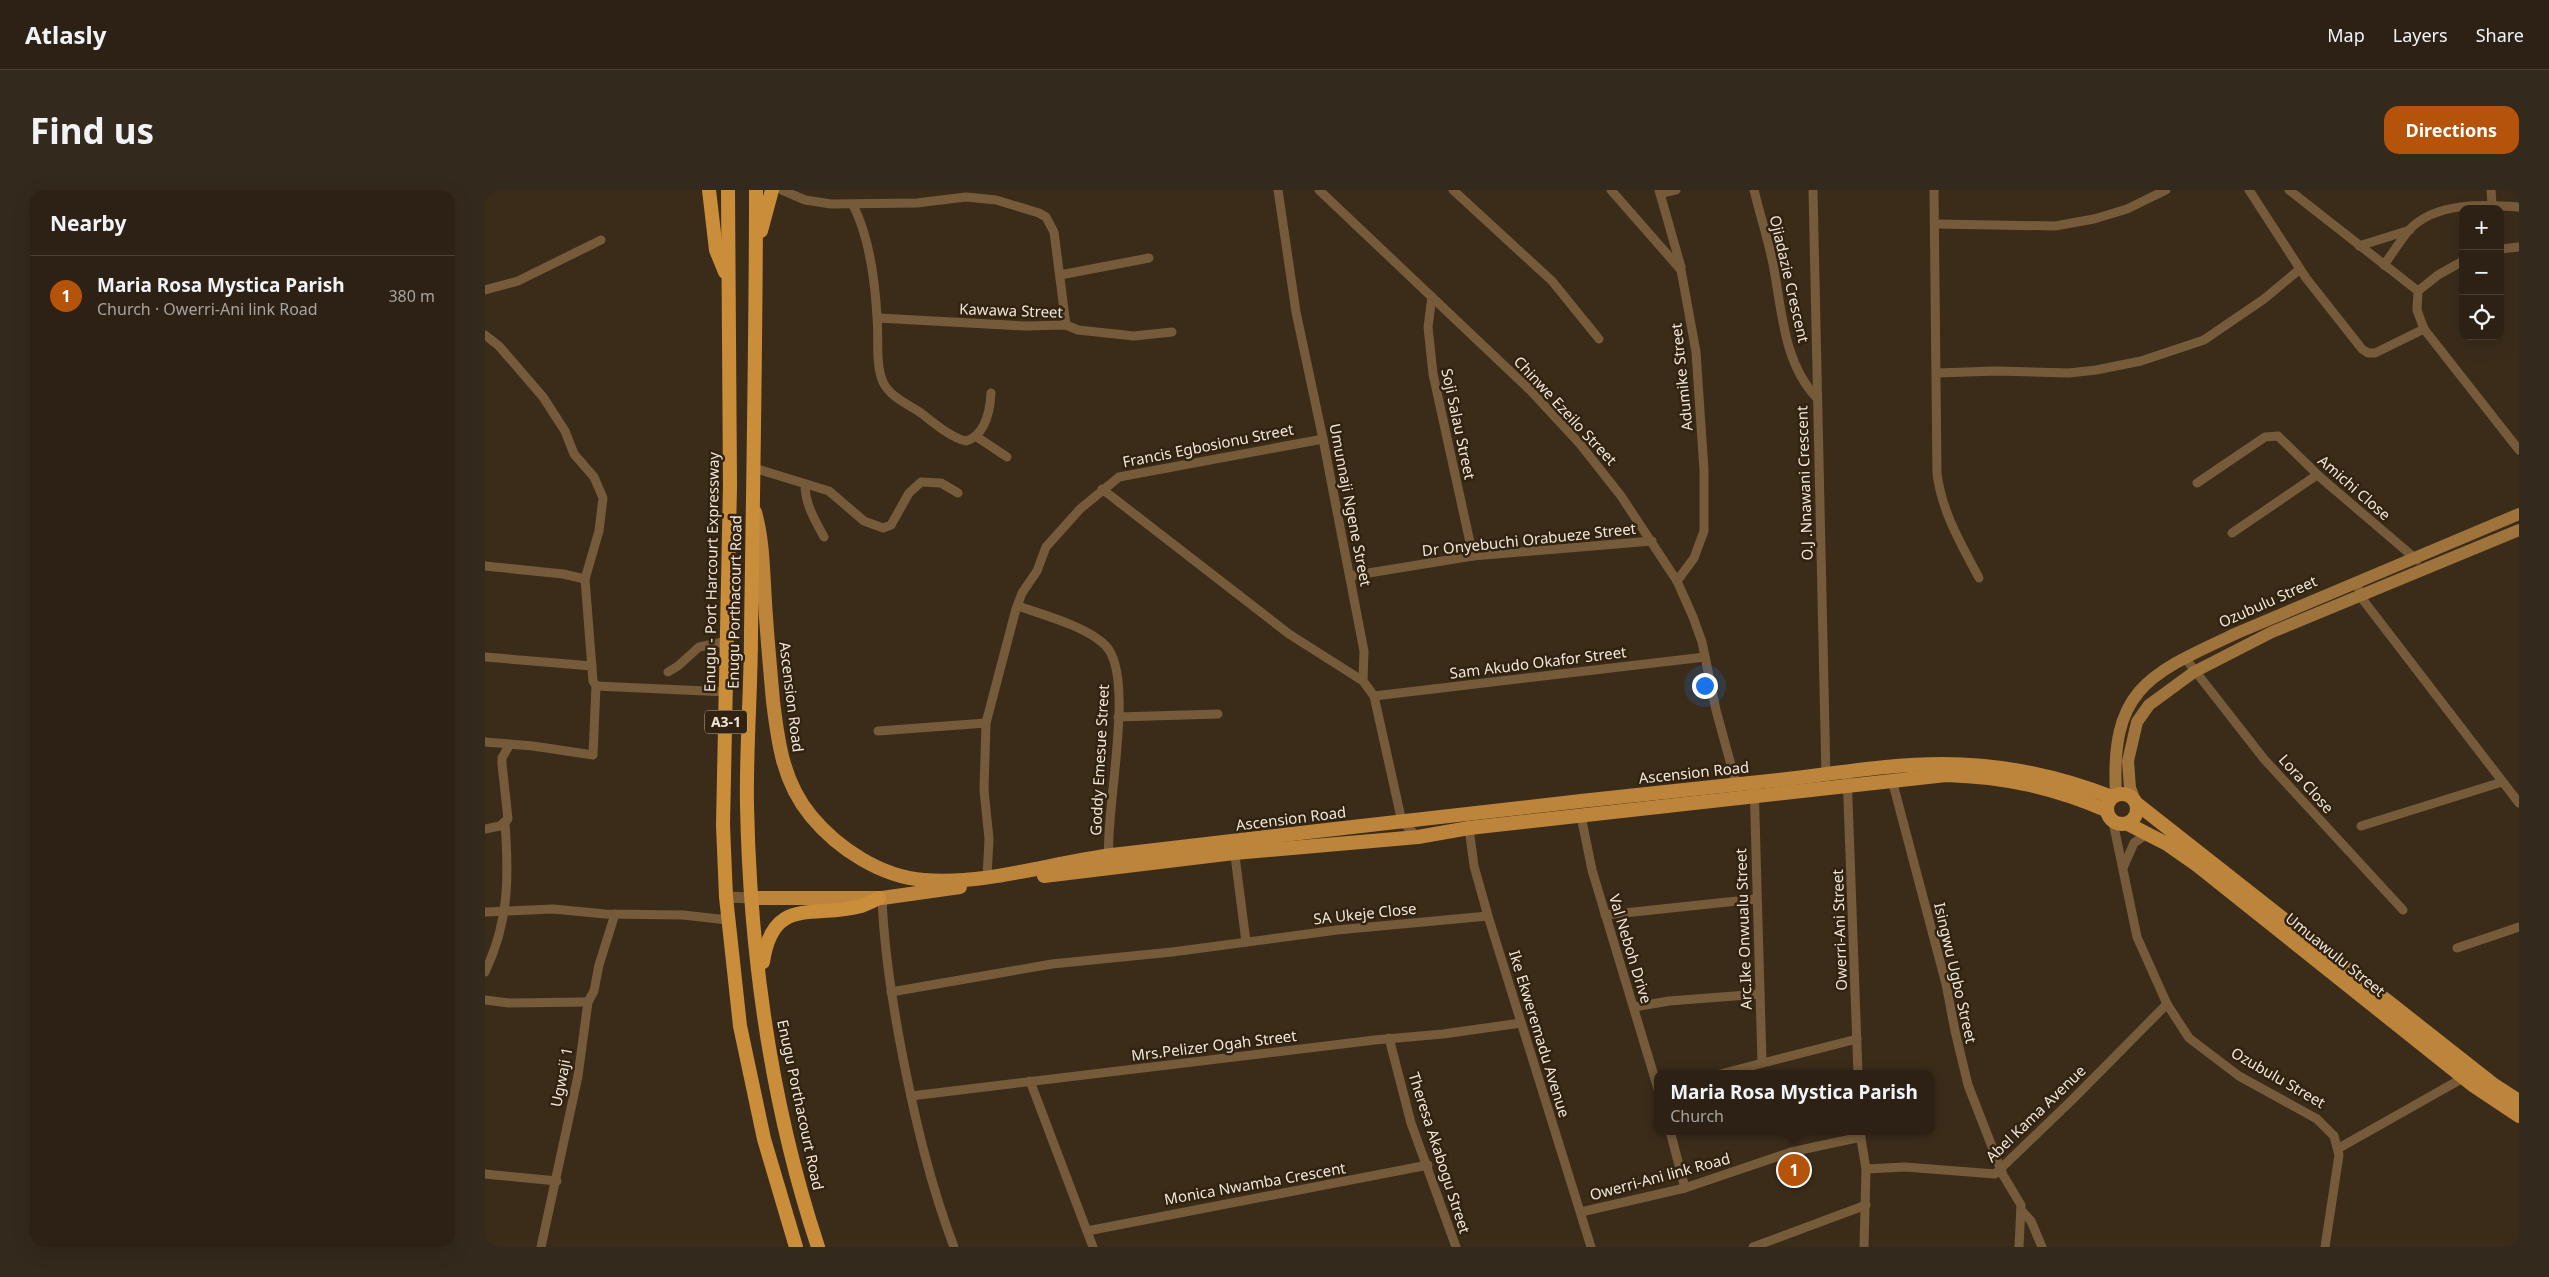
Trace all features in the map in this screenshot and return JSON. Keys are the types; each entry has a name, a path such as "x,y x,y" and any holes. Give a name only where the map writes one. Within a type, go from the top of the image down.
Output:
{"highway":[{"path":"709,190 716,250 727,277"},
{"name":"Enugu - Port Harcourt Expressway","path":"728,190 727,277 730,361 728,641 723,825 726,898 740,1026 764,1139 796,1247"},
{"name":"Enugu Porthacourt Road","path":"756,190 754,468 747,802 752,898 760,982 779,1097 818,1247"},
{"path":"756,248 772,190"},
{"path":"760,982 765,946 771,930 782,920 795,913 861,906 880,898"}],"main road":[{"name":"Ascension Road","path":"753,504 761,535 769,659 778,742 795,794 812,817 830,836 876,866 899,875 921,880 954,881 1109,861 1234,848 1418,837 1469,828 1581,816 1738,790"},
{"name":"Ozubulu Street","path":"2136,802 2131,788 2128,761 2137,722 2149,704 2194,672 2272,632 2360,596 2419,563 2519,514"},
{"name":"Ozubulu Street","path":"2112,806 2117,747 2128,706 2138,691 2151,680 2185,658 2357,582 2519,530"},
{"name":"Ascension Road","path":"1234,848 1402,822 1827,781 1927,764 1978,765 2047,776 2112,806"},
{"name":"Ascension Road","path":"1847,778 1892,780 1946,775 2016,781 2112,806"},
{"path":"2112,806 2125,794 2136,802 2137,815 2127,824"},
{"name":"Umuawulu Street","path":"2136,802 2494,1085 2519,1101"},
{"name":"Umuawulu Street","path":"2112,806 2127,824 2148,833 2197,865 2463,1078 2493,1101 2519,1116"},
{"name":"Ascension Road","path":"752,898 880,898 1109,861"}],"street":[{"path":"783,190 805,200 853,205 917,202 966,197 996,200 1046,216 1054,232 1066,325"},
{"name":"Umunnaji Ngene Street","path":"1278,190 1296,312 1364,651 1363,681"},
{"name":"Chinwe Ezeilo Street","path":"1319,190 1531,390 1580,444 1621,496 1677,581 1696,625 1705,656 1716,710 1738,790"},
{"path":"1453,190 1552,281 1599,339"},
{"path":"1611,190 1681,270"},
{"path":"1660,192 1676,190"},
{"name":"Ojiadazie Crescent","path":"1754,190 1772,262 1783,326 1803,382 1816,397"},
{"name":"O.J .Nnawani Crescent","path":"1813,190 1816,397 1827,781"},
{"path":"1934,190 1936,224 1937,474 1940,495 1946,514 1979,578"},
{"path":"1936,224 2055,226 2094,219 2127,209 2166,190"},
{"path":"2249,190 2300,269 2347,332 2368,353 2375,353 2424,329"},
{"path":"2289,190 2418,291"},
{"path":"2491,190 2492,204"},
{"name":"Adumike Street","path":"1660,192 1681,270 1696,352 1700,391 1704,524 1697,553 1677,581"},
{"path":"2359,246 2410,230 2437,212 2492,204 2519,207"},
{"path":"853,205 865,234 877,318 877,340 883,382 891,392 932,422 963,440 977,437 1007,457"},
{"path":"2384,265 2410,230"},
{"path":"485,290 518,281 601,240"},
{"path":"2504,249 2519,247"},
{"path":"1060,275 1149,258"},
{"path":"2459,263 2431,279 2418,291 2417,310 2424,329 2519,450"},
{"path":"1937,373 1996,371 2069,373 2141,361 2204,340 2264,299 2300,269"},
{"name":"Soji Salau Street","path":"1432,297 1428,327 1433,374 1473,556"},
{"name":"Kawawa Street","path":"877,318 1025,326 1066,325 1078,330 1134,336 1172,332"},
{"path":"485,335 499,346 543,396 565,431 574,454 595,477 603,498 602,513 585,579 593,681 596,686 593,755 485,742"},
{"path":"977,437 990,408 991,393"},
{"name":"Amichi Close","path":"2197,484 2265,437 2277,436 2317,474 2419,563"},
{"name":"Francis Egbosionu Street","path":"987,876 989,839 984,790 986,723 1018,606 1024,589 1037,571 1046,547 1080,509 1102,489 1119,477 1323,439"},
{"path":"754,468 829,491 865,522 883,528 891,526 909,493 921,482 941,483 958,493"},
{"path":"2232,534 2317,474"},
{"path":"805,484 805,494 810,511 825,537"},
{"path":"1102,489 1289,634 1363,681 1374,696 1402,822 1418,837"},
{"name":"Dr Onyebuchi Orabueze Street","path":"1350,576 1473,556 1652,541"},
{"path":"485,566 563,574 585,579"},
{"path":"2357,582 2360,596 2519,802"},
{"name":"Goddy Emesue Street","path":"1018,606 1093,636 1105,645 1117,667 1118,717 1109,861"},
{"path":"669,672 699,647 728,641"},
{"name":"Sam Akudo Okafor Street","path":"1374,696 1705,656"},
{"path":"485,657 592,666"},
{"name":"Lora Close","path":"2185,658 2194,672 2264,759 2403,910"},
{"path":"596,686 727,692"},
{"path":"1118,717 1218,714"},
{"path":"878,731 979,722 986,723"},
{"path":"485,972 501,928 509,874 505,823 508,813 502,758 510,744"},
{"name":"Owerri-Ani Street","path":"1847,778 1858,1070"},
{"name":"Isingwu Ugbo Street","path":"1892,780 1946,984 1968,1085 2001,1170 2018,1196 2021,1210"},
{"path":"2361,826 2502,782"},
{"name":"Arc.Ike Onwualu Street","path":"1754,789 1762,1062"},
{"name":"Ozubulu Street","path":"2112,806 2122,868 2137,937 2167,1004 2189,1038 2239,1076 2317,1119 2331,1131 2339,1148"},
{"name":"Val Neboh Drive","path":"1581,816 1592,870 1654,1075"},
{"path":"485,829 505,823"},
{"name":"Ike Ekweremadu Avenue","path":"1469,828 1474,866 1488,916 1591,1247"},
{"path":"2122,868 2134,843 2148,833"},
{"path":"1234,848 1246,942"},
{"path":"726,898 752,898"},
{"path":"880,898 883,943 911,1096 927,1166 954,1247"},
{"path":"1605,915 1756,899"},
{"path":"485,912 553,909 615,914 683,915 728,920"},
{"name":"Ugwaji 1","path":"541,1247 578,1076 588,1002 595,991 601,958 615,914"},
{"name":"SA Ukeje Close","path":"891,992 1052,964 1337,930 1488,916"},
{"path":"2457,948 2519,927"},
{"path":"1634,1007 1669,1001 1760,994"},
{"path":"485,1000 509,1003 588,1002"},
{"name":"Abel Kama Avenue","path":"1866,1170 1914,1167 1990,1175 2001,1170 2167,1004"},
{"name":"Mrs.Pelizer Ogah Street","path":"911,1096 1389,1038 1443,1034 1521,1023"},
{"name":"Theresa Akabogu Street","path":"1389,1038 1411,1123 1428,1165 1456,1247"},
{"path":"1734,1070 1857,1039"},
{"path":"2325,1247 2339,1148 2463,1078"},
{"path":"1030,1081 1093,1247"},
{"path":"1671,1135 1685,1188"},
{"name":"Owerri-Ani link Road","path":"1581,1212 1685,1188 1791,1152 1856,1135"},
{"path":"1860,1135 1866,1170 1864,1247"},
{"name":"Monica Nwamba Crescent","path":"1087,1231 1428,1165"},
{"path":"485,1174 557,1180"},
{"path":"1753,1247 1866,1205"},
{"path":"2019,1247 2021,1210"},
{"path":"2021,1210 2031,1221 2041,1247"}],"place":[{"name":"Maria Rosa Mystica Parish","path":"1794,1170"}]}
